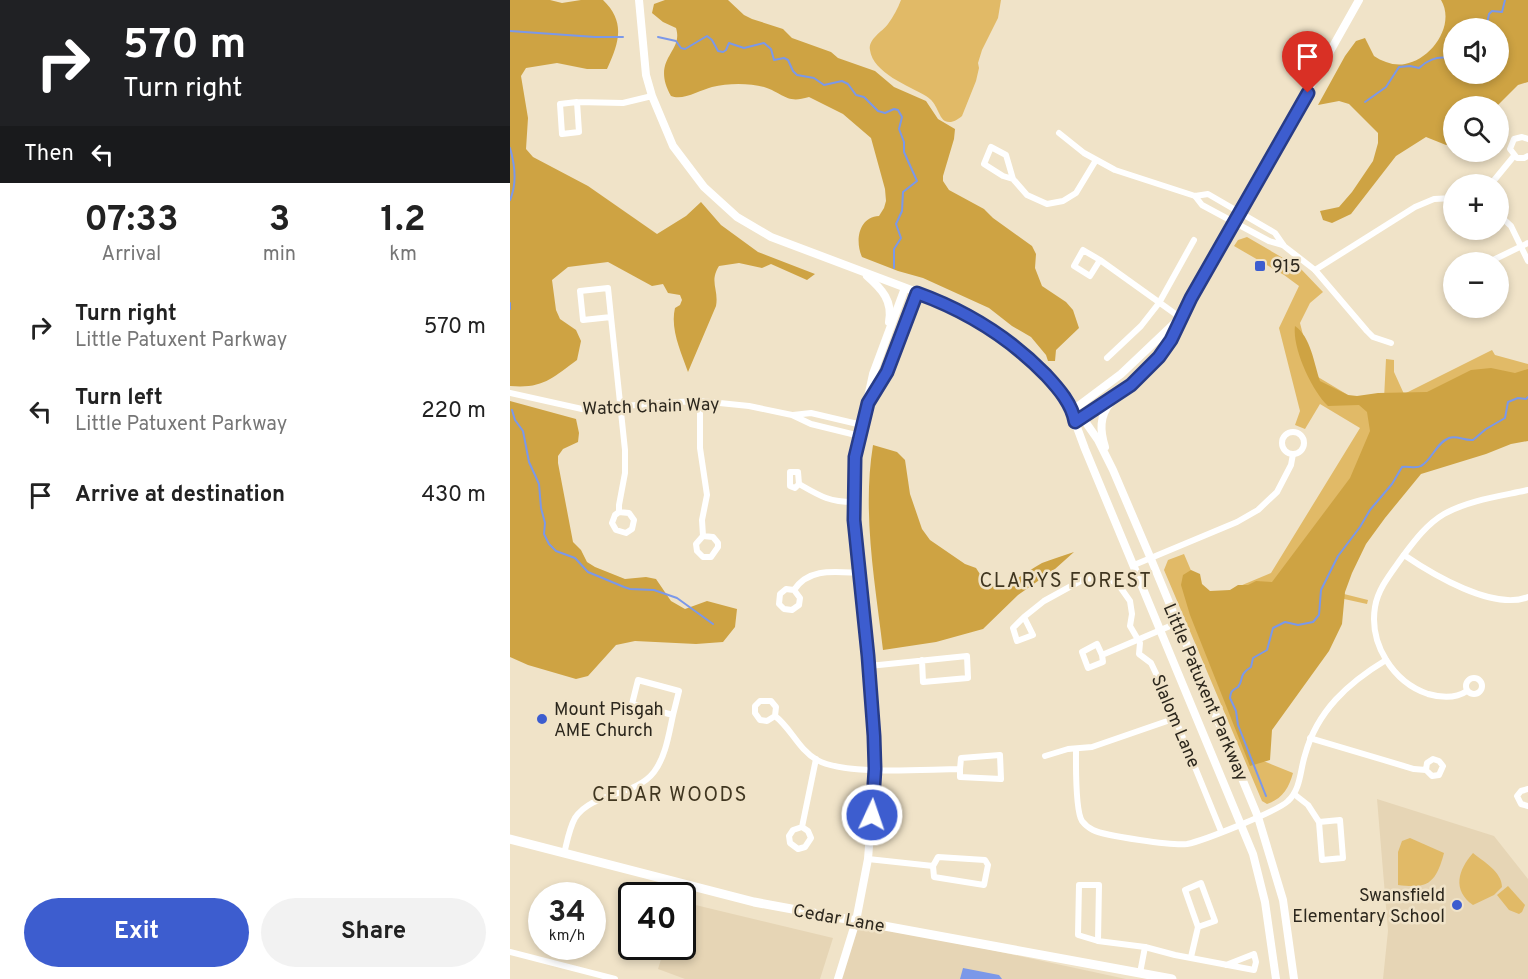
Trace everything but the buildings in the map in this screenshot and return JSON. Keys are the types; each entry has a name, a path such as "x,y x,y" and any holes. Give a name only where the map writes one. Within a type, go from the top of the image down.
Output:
{"main road":[{"name":"Cedar Lane","path":"510,839 722,895 1172,979"}],"street":[{"name":"Little Patuxent Parkway","path":"639,0 646,75 651,96 665,131 683,161 704,187 726,208 771,237 963,312 1007,339 1052,382 1073,410 1134,565 1242,824 1265,902 1276,979"},
{"path":"1113,470 1102,438 1101,424 1107,406 1159,357 1171,340 1240,211 1359,0"},
{"path":"576,102 579,132 562,134 560,104 576,102 623,103 651,96"},
{"path":"1059,133 1071,144 1096,160 1124,174 1195,196 1208,194 1275,233 1284,246 1315,270 1373,337 1391,343"},
{"path":"1528,139 1518,137 1512,142 1510,149 1514,156 1520,158 1528,156"},
{"path":"1013,179 1003,176 984,164 991,147 1006,155 1013,179 1027,195 1047,204 1063,201 1076,193 1096,160"},
{"path":"1499,174 1514,156"},
{"path":"1195,196 1202,205 1269,241 1284,246"},
{"path":"1315,270 1415,207 1434,199 1443,199"},
{"path":"1509,224 1525,245 1528,261"},
{"path":"1107,358 1141,326 1159,303 1194,240"},
{"path":"1509,253 1525,245"},
{"path":"1100,260 1181,318"},
{"path":"864,273 880,287 888,299 890,314 886,339"},
{"path":"611,317 584,320 580,291 608,288 621,407 626,462 619,512"},
{"path":"838,979 856,921 868,859 875,769 869,666 853,502 855,457 873,374 905,288"},
{"path":"868,403 887,372 917,293"},
{"path":"1073,410 1121,375 1181,318"},
{"name":"Watch Chain Way","path":"510,393 573,408 592,410 700,401 749,406 792,415 811,424 860,436"},
{"path":"1078,420 1118,395"},
{"path":"700,401 700,448 707,495 702,520 703,536"},
{"name":"Watch Chain Way","path":"792,415 811,413 862,425"},
{"name":"Little Patuxent Parkway","path":"1078,420 1098,441 1113,470 1258,817 1283,900 1294,979"},
{"path":"1134,565 1237,522 1258,510 1277,492 1291,465 1293,454"},
{"path":"800,484 830,501 853,502"},
{"path":"1467,691 1453,698 1434,696 1402,679 1386,660 1378,642 1374,609 1380,591 1426,527 1444,514 1467,505 1528,490"},
{"path":"1404,555 1443,580 1469,591 1500,598 1528,597"},
{"path":"794,590 799,582 817,573 860,573"},
{"name":"Slalom Lane","path":"1024,617 1044,601 1084,579 1105,577 1118,584 1127,594 1131,608 1130,626 1138,639 1140,654 1151,663 1176,718 1221,831"},
{"path":"1102,656 1177,623"},
{"path":"869,666 922,660 967,657 968,678 923,682 922,660"},
{"path":"1076,749 1078,810 1081,820 1088,827 1099,832 1177,844 1193,842 1283,806 1294,794 1310,738 1322,716 1338,696 1360,676 1386,660"},
{"path":"564,854 575,819 584,809 593,803 636,786 654,772 662,758 680,691 638,680 632,704 673,715"},
{"path":"775,716 799,745 816,759 840,768 960,769"},
{"path":"1045,756 1061,750 1092,747 1176,718"},
{"path":"1310,738 1414,769 1426,770"},
{"path":"1000,755 1001,779 960,777 960,769 961,759 1000,755"},
{"path":"802,827 816,759"},
{"path":"1528,789 1521,791 1517,796 1521,804 1528,806"},
{"path":"1294,794 1308,805 1319,822 1322,860 1343,858 1340,820 1319,822"},
{"path":"938,856 985,860 988,865 984,885 934,877 933,866 938,856"},
{"path":"868,859 933,866"},
{"path":"1191,957 1198,927 1185,890 1201,883 1215,921 1198,927"},
{"path":"1098,941 1100,885 1079,885 1078,935 1098,941 1145,947 1174,955 1191,957 1226,965 1254,970 1256,962 1254,954 1226,965"},
{"path":"1140,974 1145,947"},
{"path":"510,952 615,979"}],"shaded area":[{"path":"510,0 550,0 562,3 603,0 615,16 618,25 615,50 607,69 587,69 557,63 526,68 521,76 528,118 526,149 533,157 588,186 657,234 686,216 701,202 721,225 758,252 815,274 807,280 771,264 762,268 739,263 719,266 714,281 716,306 688,372 674,324 675,308 682,300 680,295 668,293 663,284 652,286 608,262 568,267 552,280 556,310 560,319 576,330 581,341 577,360 554,377 539,384 510,386"},
{"path":"665,0 728,0 744,15 783,29 792,38 831,52 838,58 875,71 894,87 926,101 938,119 955,129 943,176 943,181 949,190 984,209 1032,246 1036,254 1035,268 1042,286 1066,302 1073,310 1079,328 1056,350 1055,361 1048,361 1046,355 1031,337 989,308 923,278 862,257 859,244 860,231 866,221 879,216 884,208 885,189 871,138 843,114 809,97 790,99 764,87 752,85 725,85 686,96 671,96 664,73 665,64 676,44 676,28 663,22 652,13 654,4"},
{"path":"901,0 1001,0 998,18 982,50 976,81 962,116 954,121 945,121 930,99 893,78 873,58 870,50 871,42 888,24"},
{"path":"1441,0 1528,0 1528,82 1518,85 1507,96 1443,96 1443,144 1426,137 1396,156 1351,214 1332,223 1323,220 1320,211 1339,207 1352,192 1373,161 1378,143 1378,133 1349,104 1339,101 1318,105 1345,56 1356,41 1365,38 1374,56 1381,60 1405,64 1424,56 1432,49 1443,30 1443,84 1509,84 1509,18 1445,18"},
{"path":"1247,237 1300,268 1323,292 1310,303 1300,323 1313,374 1368,407 1384,399 1386,359 1394,360 1394,372 1404,394 1492,350 1495,355 1528,364 1528,437 1410,471 1336,592 1368,600 1367,604 1335,597 1266,732 1261,760 1293,773 1284,792 1267,804 1262,801 1164,570 1168,560 1184,554 1204,601 1271,573 1360,428 1320,404 1305,429 1295,425 1300,411 1279,328 1299,286 1234,246 1238,240"},
{"path":"1295,326 1305,337 1320,381 1348,395 1427,392 1471,370 1491,368 1515,373 1528,369 1528,441 1511,444 1421,474 1366,544 1345,592 1342,624 1329,651 1272,730 1270,760 1250,766 1190,615 1181,585 1183,575 1191,570 1200,574 1202,584 1210,591 1230,590 1238,585 1248,585 1256,581 1272,582 1350,478 1370,431 1367,412 1359,405 1328,406 1322,399 1304,369 1297,346"},
{"path":"510,401 576,419 578,442 563,449 558,456 558,463 573,542 581,550 587,562 625,579 646,577 656,579 671,601 685,609 707,601 737,609 735,627 723,642 696,644 635,641 616,645 588,676 576,679 528,665 510,657"},
{"path":"873,445 897,452 905,460 910,494 922,529 930,540 965,564 976,568 987,585 1009,583 1042,563 1074,552 1055,569 1018,595 983,629 936,642 883,650 869,522"},
{"name":"Swansfield Elementary School","path":"1377,799 1494,836 1528,879 1528,979 1383,979 1388,931"},
{"path":"1410,838 1444,853 1438,871 1424,885 1398,885 1398,852 1402,841"},
{"path":"1473,853 1496,872 1502,887 1494,895 1473,905 1462,893 1460,880 1464,866"},
{"path":"1508,886 1525,905 1519,914 1509,910 1497,895"},
{"path":"696,905 833,938 820,979 685,979 658,969 661,960 696,960"},
{"path":"856,921 1126,979 838,979"}],"water":[{"path":"963,968 999,975 1002,979 960,979"}],"waterway":[{"path":"1488,18 1492,11 1502,12 1505,0"},
{"path":"510,31 623,37"},
{"path":"658,37 676,41 681,48 685,49 707,36 718,51 723,52 729,43 744,48 764,43 771,49 774,60 784,58 788,60 797,75 814,78 824,85 842,81 878,111 885,113 894,109 898,110 902,117 899,129 904,142 904,152 917,181 903,192 902,211 896,224 901,238 894,249 894,268"},
{"path":"1365,102 1386,87 1399,67 1419,68 1432,60 1443,58"},
{"path":"510,148 514,174 514,188 510,200"},
{"path":"510,303 510,309"},
{"path":"1266,796 1238,725 1236,711 1230,698 1232,691 1240,684 1244,673 1251,667 1253,658 1267,650 1273,628 1285,622 1298,625 1313,622 1319,615 1321,590 1338,556 1370,510 1392,484 1402,467 1421,466 1449,438 1473,440 1505,418 1508,402 1528,397"},
{"path":"512,410 515,420 523,431 529,462 539,484 545,523 544,534 549,544 556,551 575,558 588,572 630,589 654,590 677,598 713,624"}],"place":[{"name":"915","path":"1260,266"},
{"name":"Mount Pisgah AME Church","path":"542,719"},
{"name":"Swansfield Elementary School","path":"1457,905"}],"district":[{"name":"CLARYS FOREST","path":"1066,580"},
{"name":"CEDAR WOODS","path":"670,794"}],"route":[{"path":"872,815 875,769 872,693 854,520 855,457 868,403 887,372 917,293 972,316 1007,339 1052,382 1073,410 1075,422 1131,385 1159,357 1171,340 1191,298 1308,93"}]}
